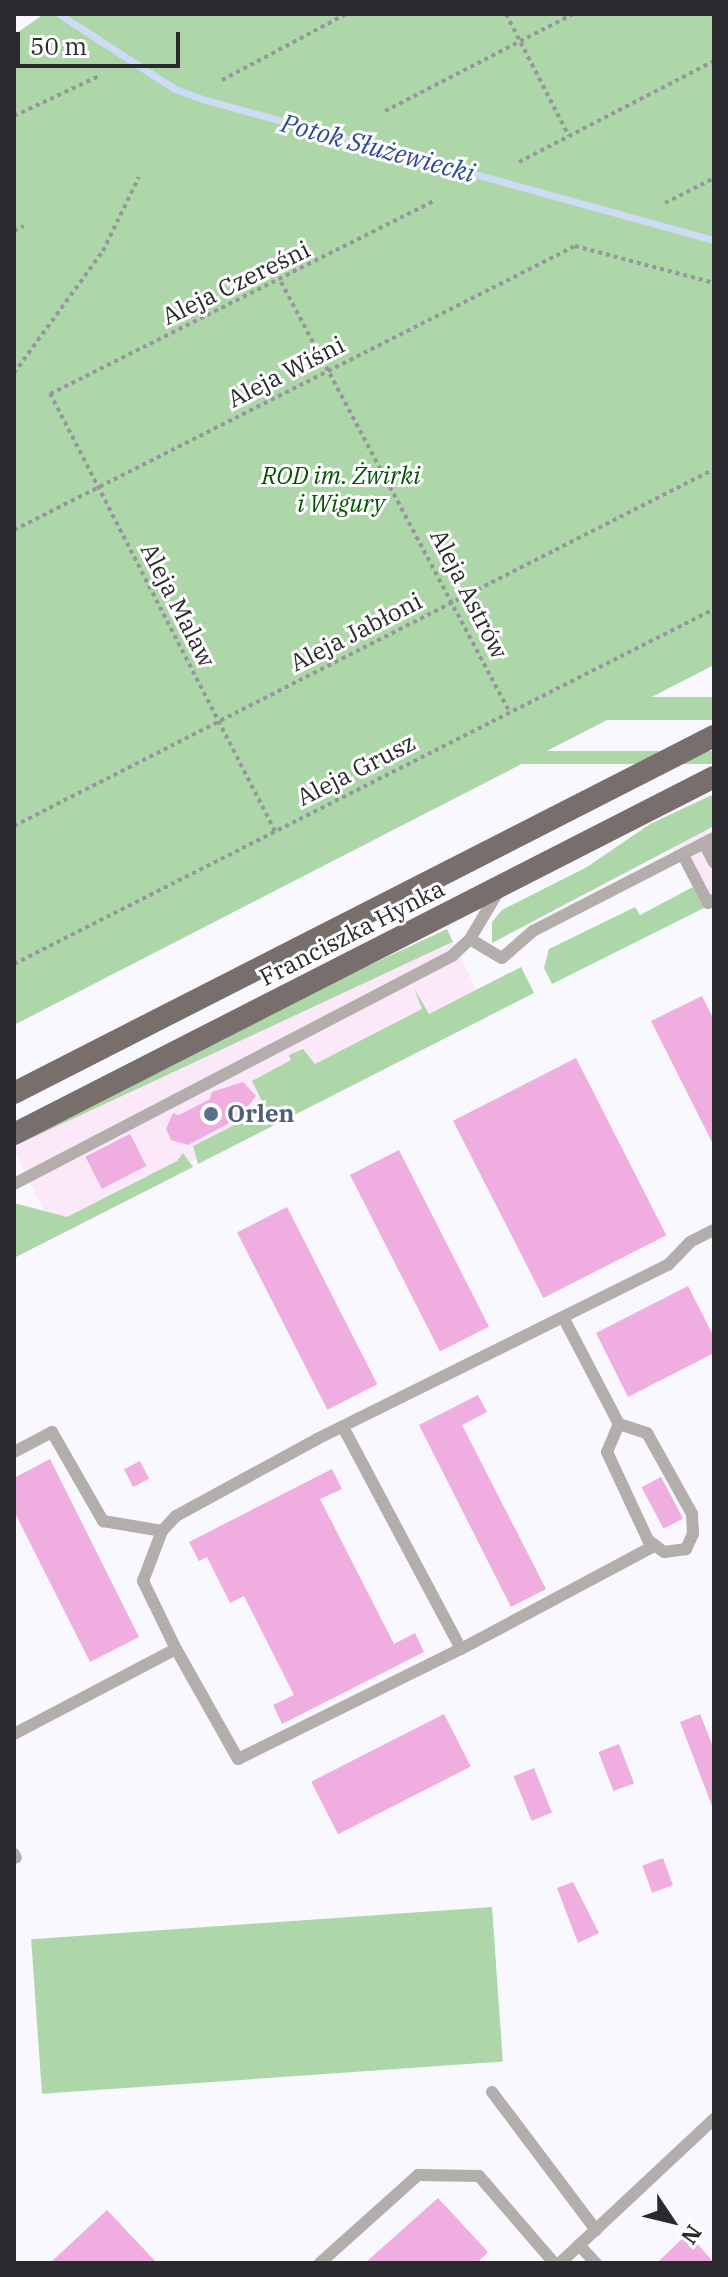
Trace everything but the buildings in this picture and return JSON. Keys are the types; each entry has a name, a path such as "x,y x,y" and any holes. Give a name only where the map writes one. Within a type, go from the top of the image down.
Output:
{"main road":[{"name":"Franciszka Hynka","path":"14,1093 714,736"},
{"name":"Franciszka Hynka","path":"14,1134 714,777"}],"lane":[{"path":"470,939 502,958 533,931 709,841 714,863"},
{"path":"683,855 708,903 714,900"},
{"path":"14,1184 453,955 470,939 502,885"},
{"path":"654,1546 461,1649 238,1759 176,1649 143,1581 162,1531 176,1516 343,1427 668,1265 690,1242 714,1230"},
{"path":"563,1317 619,1424 647,1433 692,1514 693,1534 686,1549 664,1552 654,1546 607,1452 619,1424"},
{"path":"343,1427 461,1649"},
{"path":"14,1452 52,1432 103,1521 162,1531"},
{"path":"14,1439 27,1445"},
{"path":"14,1734 176,1649"},
{"path":"492,2092 596,2230"},
{"path":"320,2263 418,2175 479,2176 557,2263 714,2119"},
{"path":"579,2245 596,2263"}],"path":[{"path":"222,80 346,14"},
{"path":"506,14 569,136"},
{"path":"385,111 573,14"},
{"path":"519,162 714,61"},
{"path":"14,116 101,75"},
{"path":"14,373 103,251 139,177"},
{"path":"665,203 714,178"},
{"name":"Aleja Czereśni","path":"50,394 281,282 435,200"},
{"path":"14,231 24,226"},
{"name":"Aleja Wiśni","path":"14,530 575,246 714,283"},
{"name":"Aleja Astrów","path":"281,282 510,712"},
{"name":"Aleja Malaw","path":"50,394 275,831"},
{"name":"Aleja Jabłoni","path":"14,826 714,469"},
{"name":"Aleja Grusz","path":"14,964 714,609"}],"shaded area":[{"path":"714,826 714,903 704,908 672,848"},
{"path":"447,929 490,1016 53,1229 14,1150 14,1140"}],"green space":[{"name":"ROD im. Żwirki i Wigury","path":"44,14 714,14 714,665 14,1025 14,35"},
{"path":"14,697 714,697 714,720 14,720"},
{"path":"14,751 714,751 714,764 14,764"},
{"path":"714,794 714,826 492,943 492,922 502,910 587,867 650,824"},
{"path":"693,887 704,908 552,984 544,968 549,949 635,907 640,915"},
{"path":"447,929 453,942 14,1146 14,1131"},
{"path":"521,967 534,993 198,1164 193,1146 266,1109 252,1081 291,1060 289,1055 303,1049 315,1064 422,1009 414,988 429,1014"},
{"path":"183,1153 193,1167 14,1258 14,1203 67,1217 177,1161"},
{"path":"492,1907 503,2062 42,2094 31,1939"}],"waterway":[{"name":"Potok Służewiecki","path":"59,14 175,89 202,99 714,240"}],"place":[{"name":"Orlen","path":"211,1114"}]}
